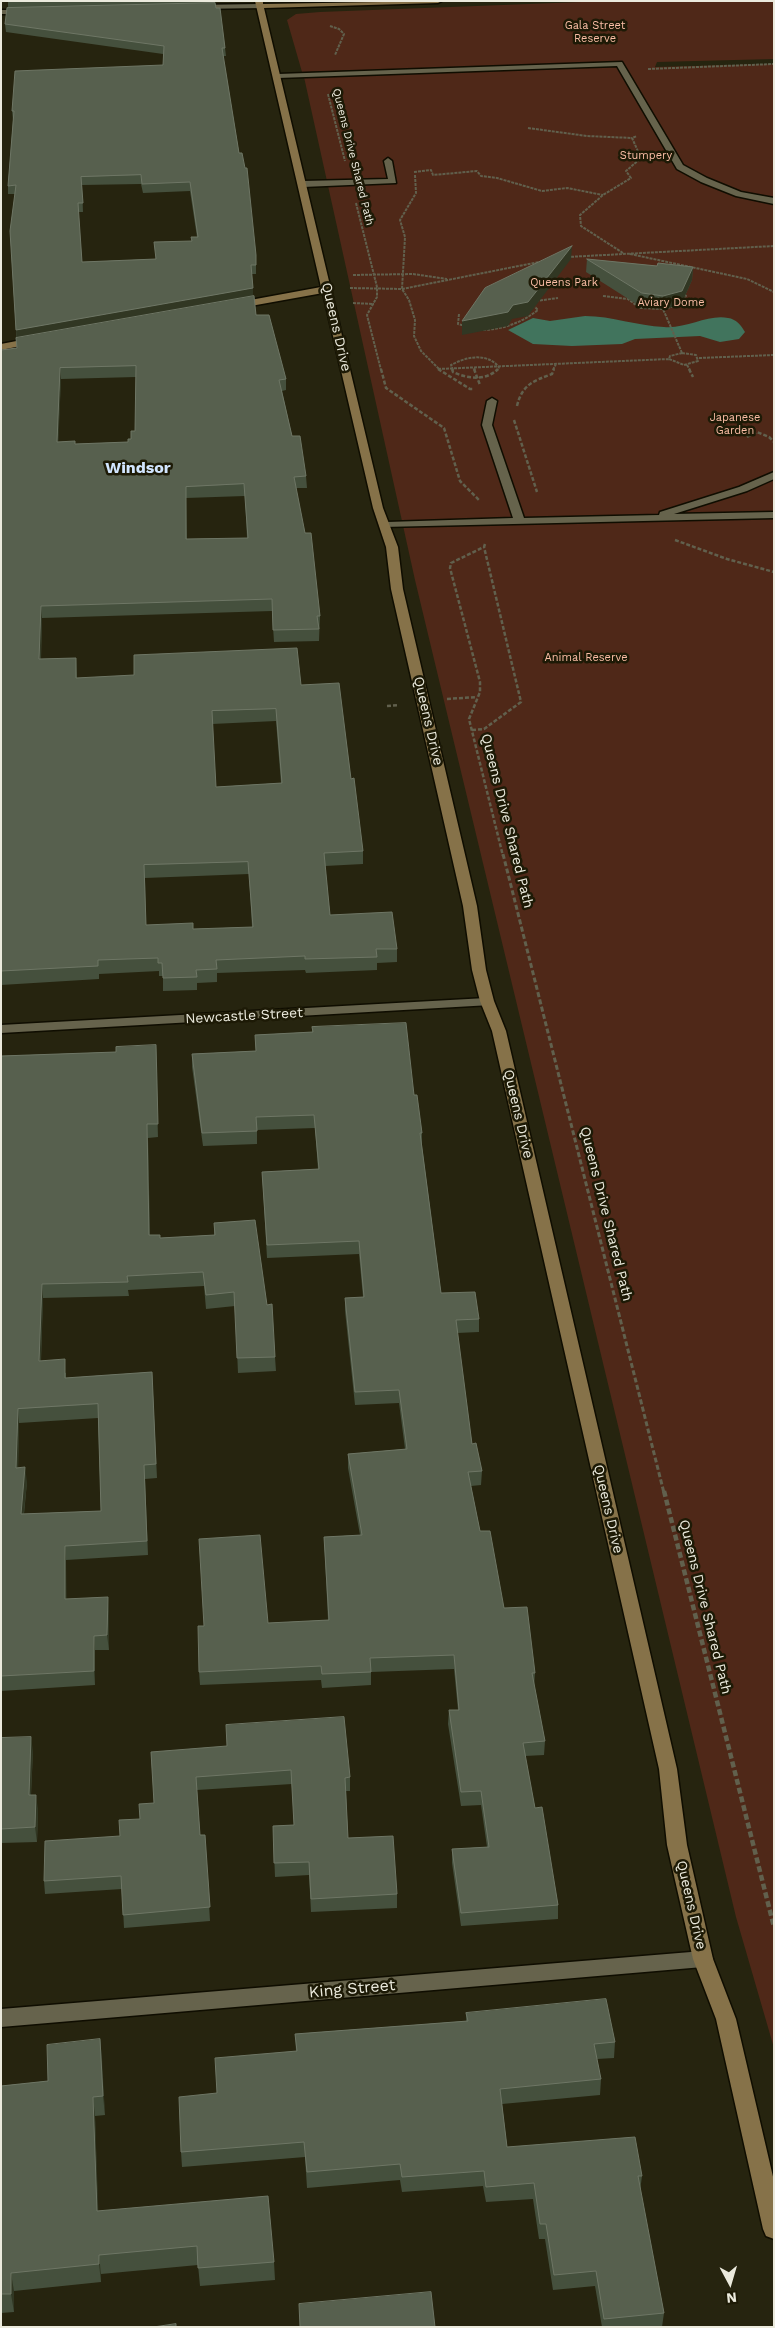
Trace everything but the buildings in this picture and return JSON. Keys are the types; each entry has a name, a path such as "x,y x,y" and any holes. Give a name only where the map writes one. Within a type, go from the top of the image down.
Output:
{"main road":[{"path":"260,3 438,1"},
{"name":"Queens Drive","path":"260,3 378,508 387,525 396,562 397,589 470,906 472,944 486,1002 499,1032 666,1760 677,1845 703,1960 726,2020 774,2229"},
{"path":"226,307 327,289"},
{"path":"1,347 48,338"}],"street":[{"path":"186,8 260,3"},
{"path":"1,12 40,11"},
{"path":"278,76 619,64 659,128 680,167 704,180 738,194 774,201"},
{"path":"303,184 393,181 389,165"},
{"path":"492,401 487,426 519,521"},
{"path":"648,519 743,489 774,475"},
{"path":"387,525 774,515"},
{"name":"Newcastle Street","path":"1,1029 486,1002"},
{"name":"King Street","path":"1,2018 703,1960"}],"path":[{"name":"Queens Drive Shared Path","path":"322,23 339,29 344,34 332,61 326,87 377,287 377,296 367,315 386,388 444,428 460,481 485,507"},
{"path":"622,70 774,64"},
{"path":"528,128 587,136 632,138 659,128"},
{"path":"632,138 641,158 626,171 631,178 603,195 580,214 581,226 623,253 680,263 747,280 774,292"},
{"path":"389,165 412,168 418,190 411,206 400,220 405,237 402,289 409,300 415,320 414,336 421,352 438,369 470,389 476,390"},
{"path":"414,172 431,170 433,175 477,171 481,176 497,178 535,189 567,188 603,195"},
{"path":"560,258 774,246"},
{"path":"377,287 402,289 542,262"},
{"path":"353,275 403,274 450,280"},
{"path":"603,296 628,299 640,308 663,310 682,304 686,296 681,292"},
{"path":"628,299 630,295"},
{"path":"481,330 498,330 515,326 538,310 530,302 558,298"},
{"path":"360,304 374,304"},
{"path":"663,310 682,353"},
{"path":"459,314 458,324 466,326"},
{"path":"670,359 670,356 682,353 691,354 699,358 774,355"},
{"path":"451,369 453,362 472,358 493,361 499,367"},
{"path":"438,369 670,359 679,364 687,365 694,364 699,358"},
{"path":"538,493 514,421 520,392 537,380 552,374 556,364"},
{"path":"687,365 693,377"},
{"path":"451,369 457,374 478,377 491,375 499,367"},
{"path":"474,368 478,377"},
{"path":"747,437 757,432 769,437 774,442"},
{"path":"472,730 484,729 521,702 484,547 488,540"},
{"name":"Queens Drive Shared Path","path":"484,547 451,563 450,568 480,682 469,719 774,1927"},
{"path":"459,698 477,697"}],"green space":[{"name":"Queens Park","path":"607,1 774,1 774,59 657,62 655,67 774,64 774,2048 736,1917 415,580 304,77 372,75 360,70 302,72 287,20 296,14 320,12"}],"shaded area":[{"path":"585,316 664,327 681,326 720,317 728,318 738,323 745,332 739,339 720,342 700,336 635,339 622,344 572,346 533,344 508,330 533,318 550,321"}],"district":[{"name":"Windsor","path":"138,468"}],"park label":[{"name":"Gala Street Reserve","path":"595,32"},
{"name":"Stumpery","path":"646,156"},
{"name":"Aviary Dome","path":"671,303"},
{"name":"Japanese Garden","path":"735,424"},
{"name":"Animal Reserve","path":"586,658"}]}
